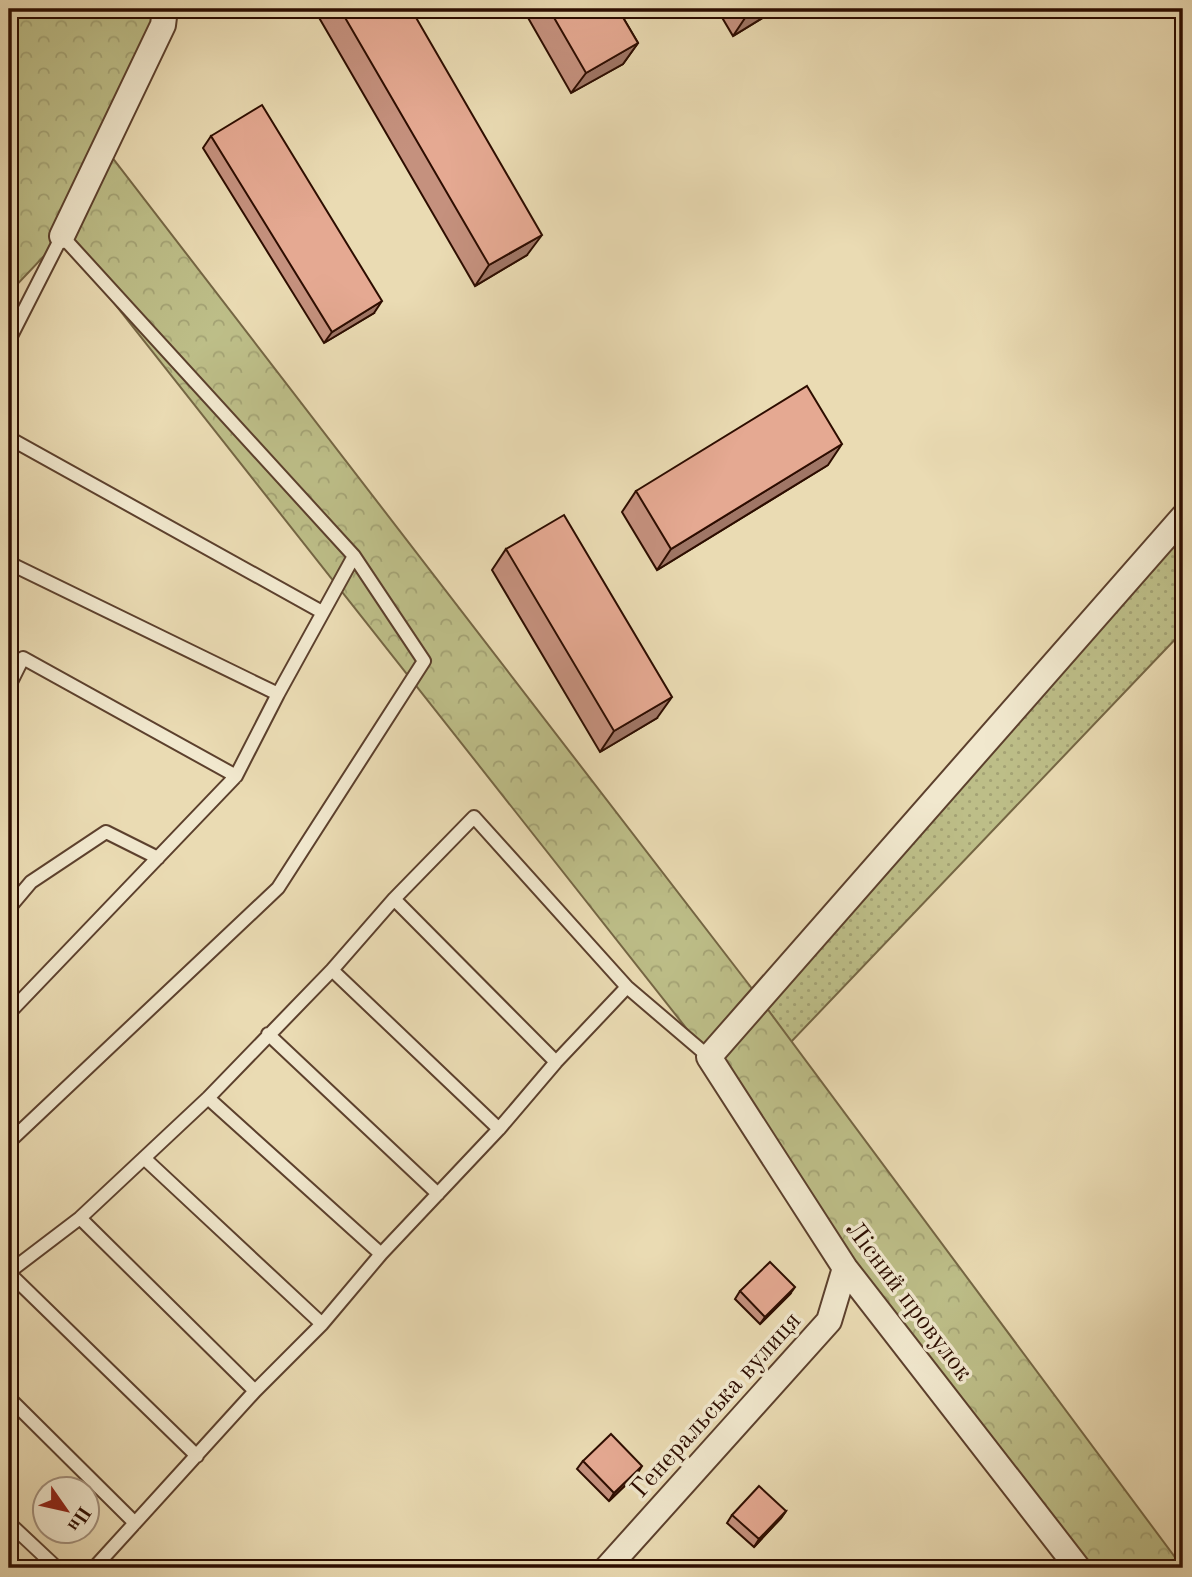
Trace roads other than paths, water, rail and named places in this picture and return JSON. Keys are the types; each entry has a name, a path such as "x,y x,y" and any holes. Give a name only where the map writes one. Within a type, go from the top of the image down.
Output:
{"street":[{"path":"62,236 163,25 165,9"},
{"path":"709,1057 1183,517"},
{"name":"Лісний провулок","path":"709,1057 845,1268 1078,1568"},
{"name":"Генеральська вулиця","path":"607,1568 830,1321 845,1268"}],"lane":[{"path":"9,340 62,236 354,556 424,661 278,888 9,1142"},
{"path":"9,438 322,612"},
{"path":"9,1013 236,776 354,556"},
{"path":"9,564 278,694"},
{"path":"9,686 23,658 236,776"},
{"path":"197,1456 9,1273 80,1217 208,1098 474,817 627,987 709,1057"},
{"path":"9,908 31,882 106,832 158,858"},
{"path":"394,899 556,1062"},
{"path":"332,970 499,1129"},
{"path":"94,1568 255,1391 322,1324 381,1254 627,987"},
{"path":"268,1034 438,1194"},
{"path":"208,1098 381,1254"},
{"path":"144,1158 322,1324"},
{"path":"80,1217 255,1391"},
{"path":"9,1398 135,1523"},
{"path":"9,1523 57,1568"}]}
